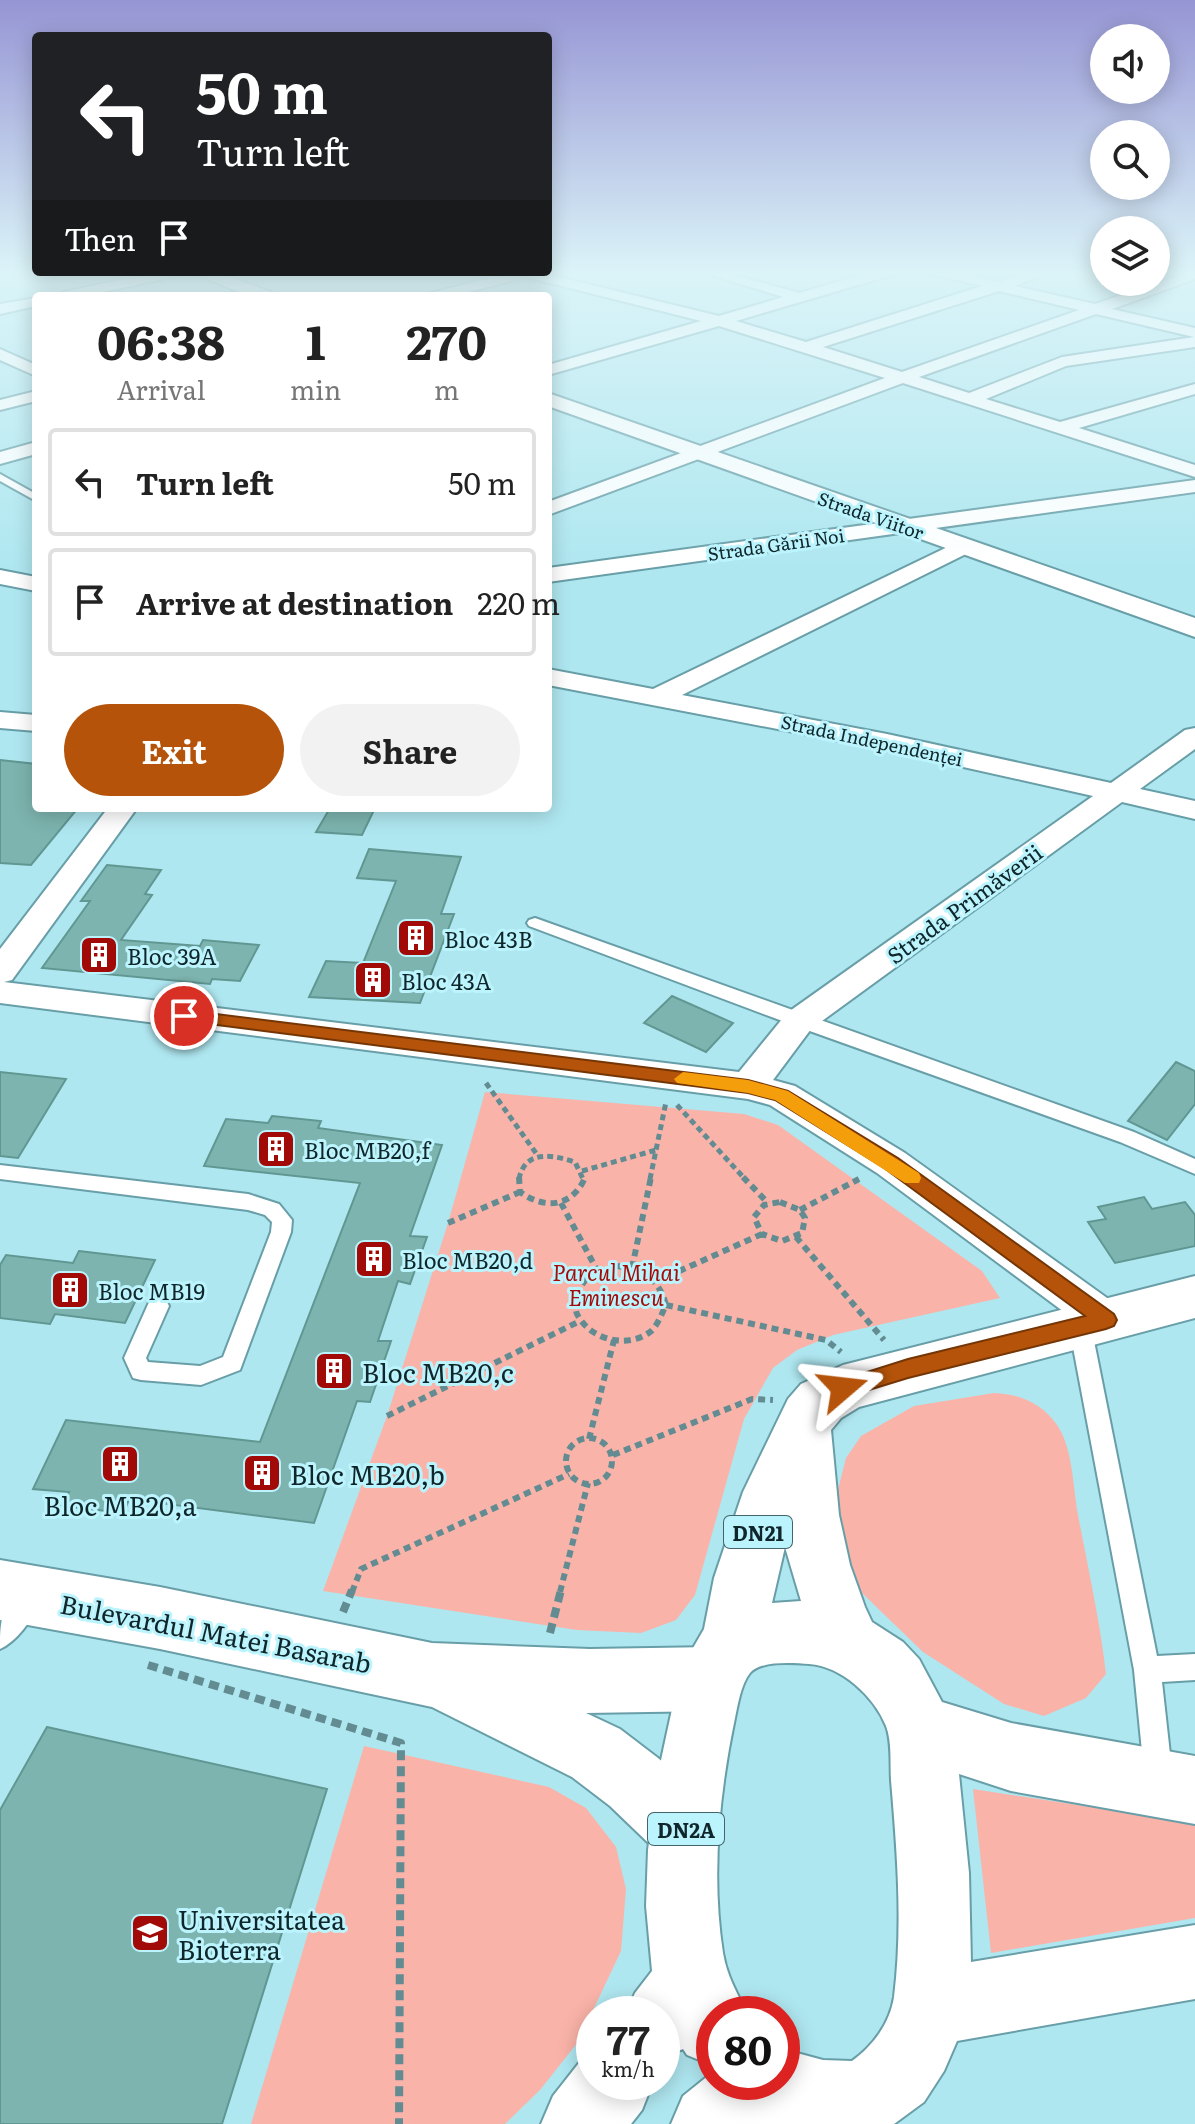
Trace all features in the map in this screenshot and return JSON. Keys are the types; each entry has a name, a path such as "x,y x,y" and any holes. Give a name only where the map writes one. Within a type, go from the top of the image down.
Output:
{"main road":[{"name":"Strada Viitor","path":"552,400 1195,628"},
{"path":"812,1414 843,1388 1195,1297"},
{"name":"DN21","path":"812,1414 803,1479 808,1521 829,1599 848,1641"},
{"name":"DN21","path":"723,1662 772,1492 812,1414"},
{"name":"Bulevardul Matei Basarab","path":"11,1607 160,1618 432,1675 539,1680 723,1662 780,1632 825,1634 848,1641"},
{"path":"711,2124 802,2097 867,2097 892,2081 914,2051 931,2007 935,1937 920,1728 914,1710 889,1670 865,1650 848,1641"},
{"name":"DN2A","path":"690,2009 681,1903 686,1830 694,1766 723,1662"},
{"name":"Bulevardul Matei Basarab","path":"432,1675 542,1724 596,1753 634,1782 686,1830"},
{"path":"920,1728 1011,1757 1177,1787"},
{"path":"931,2007 1195,1962"},
{"path":"581,2124 600,2100"}],"street":[{"path":"873,369 1194,473"},
{"path":"552,507 930,369"},
{"path":"967,400 1044,369"},
{"path":"1059,428 1195,389"},
{"path":"0,405 32,397"},
{"path":"0,458 32,449"},
{"name":"Strada Gării Noi","path":"552,574 905,527 1194,473"},
{"path":"658,697 962,547"},
{"path":"0,577 32,583"},
{"name":"Strada Independenței","path":"552,678 658,697 1195,810"},
{"path":"0,720 32,723"},
{"name":"Strada Primăverii","path":"748,1086 799,1021 1195,736"},
{"path":"0,972 120,812"},
{"path":"0,992 748,1086 782,1095 891,1163 1093,1323"}],"lane":[{"path":"0,477 32,496"},
{"path":"535,923 799,1021 1127,1137 1195,1167"},
{"path":"0,1172 248,1202 272,1209 282,1220 281,1232 232,1363 201,1376 141,1371 135,1358 158,1306"},
{"path":"1093,1323 1147,1670 1177,1787"},
{"path":"1147,1670 1195,1667"}],"path":[{"path":"455,1050 444,1077 489,1083 538,1156"},
{"path":"632,1268 668,1096 768,1203"},
{"path":"582,1171 656,1150"},
{"path":"538,1156 564,1156 582,1171 584,1180 580,1190 561,1203 536,1202 520,1192 516,1180 519,1171 538,1156"},
{"path":"800,1210 891,1163"},
{"path":"448,1223 520,1192"},
{"path":"657,1281 762,1234 782,1241 796,1237 805,1227 805,1218 800,1210 780,1202 768,1203 759,1208 754,1217 762,1234"},
{"path":"561,1203 597,1270"},
{"path":"796,1237 891,1374"},
{"path":"617,1266 632,1268 657,1281 664,1292 666,1305 655,1328 643,1336 614,1340 597,1335 580,1321 573,1299 579,1285 597,1270 617,1266"},
{"path":"666,1305 826,1340 891,1374"},
{"path":"387,1416 580,1321"},
{"path":"589,1439 614,1340"},
{"path":"613,1455 752,1399 812,1414"},
{"path":"589,1439 607,1446 613,1455 613,1466 608,1475 588,1483 569,1474 564,1464 571,1446 589,1439"},
{"path":"325,1652 361,1569 569,1474"},
{"path":"539,1680 588,1483"},
{"path":"160,1618 143,1663 401,1743 399,2124"}],"green space":[{"name":"Parcul Mihai Eminescu","path":"485,1092 744,1114 778,1125 982,1271 1000,1298 833,1335 797,1350 773,1368 744,1419 695,1595 676,1620 641,1633 577,1630 323,1591 387,1416 448,1223"},
{"path":"994,1393 1012,1395 1037,1405 1051,1417 1062,1434 1069,1456 1100,1634 1106,1674 1086,1698 1044,1716 1004,1704 923,1652 863,1594 836,1554 833,1509 846,1458 861,1436 914,1406"},
{"path":"364,1746 549,1787 586,1808 616,1847 626,1889 621,1951 600,1996 576,1996 576,2045 540,2090 505,2124 251,2124"},
{"path":"973,1789 1195,1823 1195,1918 991,1953"}],"building":[{"path":"0,760 32,764 32,812 75,812 31,865 0,863"},
{"path":"328,812 373,812 362,835 316,832"},
{"path":"369,849 461,857 441,914 454,914 420,1003 309,997 326,961 363,963 396,881 357,878"},
{"path":"107,865 161,870 145,894 152,895 121,940 200,946 203,940 259,945 240,981 212,979 210,984 42,968 90,901 81,901"},
{"path":"672,996 733,1023 706,1052 644,1023"},
{"path":"1176,1062 1195,1071 1195,1104 1167,1140 1128,1121"},
{"path":"0,1072 66,1079 18,1158 0,1156"},
{"path":"272,1116 321,1121 318,1128 442,1145 410,1236 427,1237 410,1284 398,1281 378,1341 391,1341 370,1402 357,1401 314,1523 129,1499 124,1513 61,1506 69,1492 33,1489 66,1420 260,1442 360,1183 204,1166 226,1119 268,1123"},
{"path":"1144,1197 1152,1209 1185,1202 1195,1215 1195,1246 1115,1263 1088,1222 1106,1219 1098,1207"},
{"name":"Bloc MB19","path":"79,1251 155,1260 125,1323 55,1314 50,1324 0,1318 0,1265 6,1255 73,1263"},
{"name":"Universitatea Bioterra","path":"47,1727 327,1789 222,2124 0,2124 0,1810"}],"slow traffic":[{"path":"683,1079 748,1086 782,1095 912,1178"}],"place":[{"name":"Bloc 43B","path":"416,938"},
{"name":"Bloc 39A","path":"99,955"},
{"name":"Bloc 43A","path":"373,980"},
{"name":"Bloc MB20,f","path":"276,1149"},
{"name":"Bloc MB20,d","path":"374,1259"},
{"name":"Bloc MB19","path":"70,1290"},
{"name":"Bloc MB20,c","path":"334,1371"},
{"name":"Bloc MB20,a","path":"120,1464"},
{"name":"Bloc MB20,b","path":"262,1473"},
{"name":"Universitatea Bioterra","path":"150,1933"}],"route":[{"path":"184,1016 748,1086 782,1095 891,1163 1106,1320 843,1388"}]}
